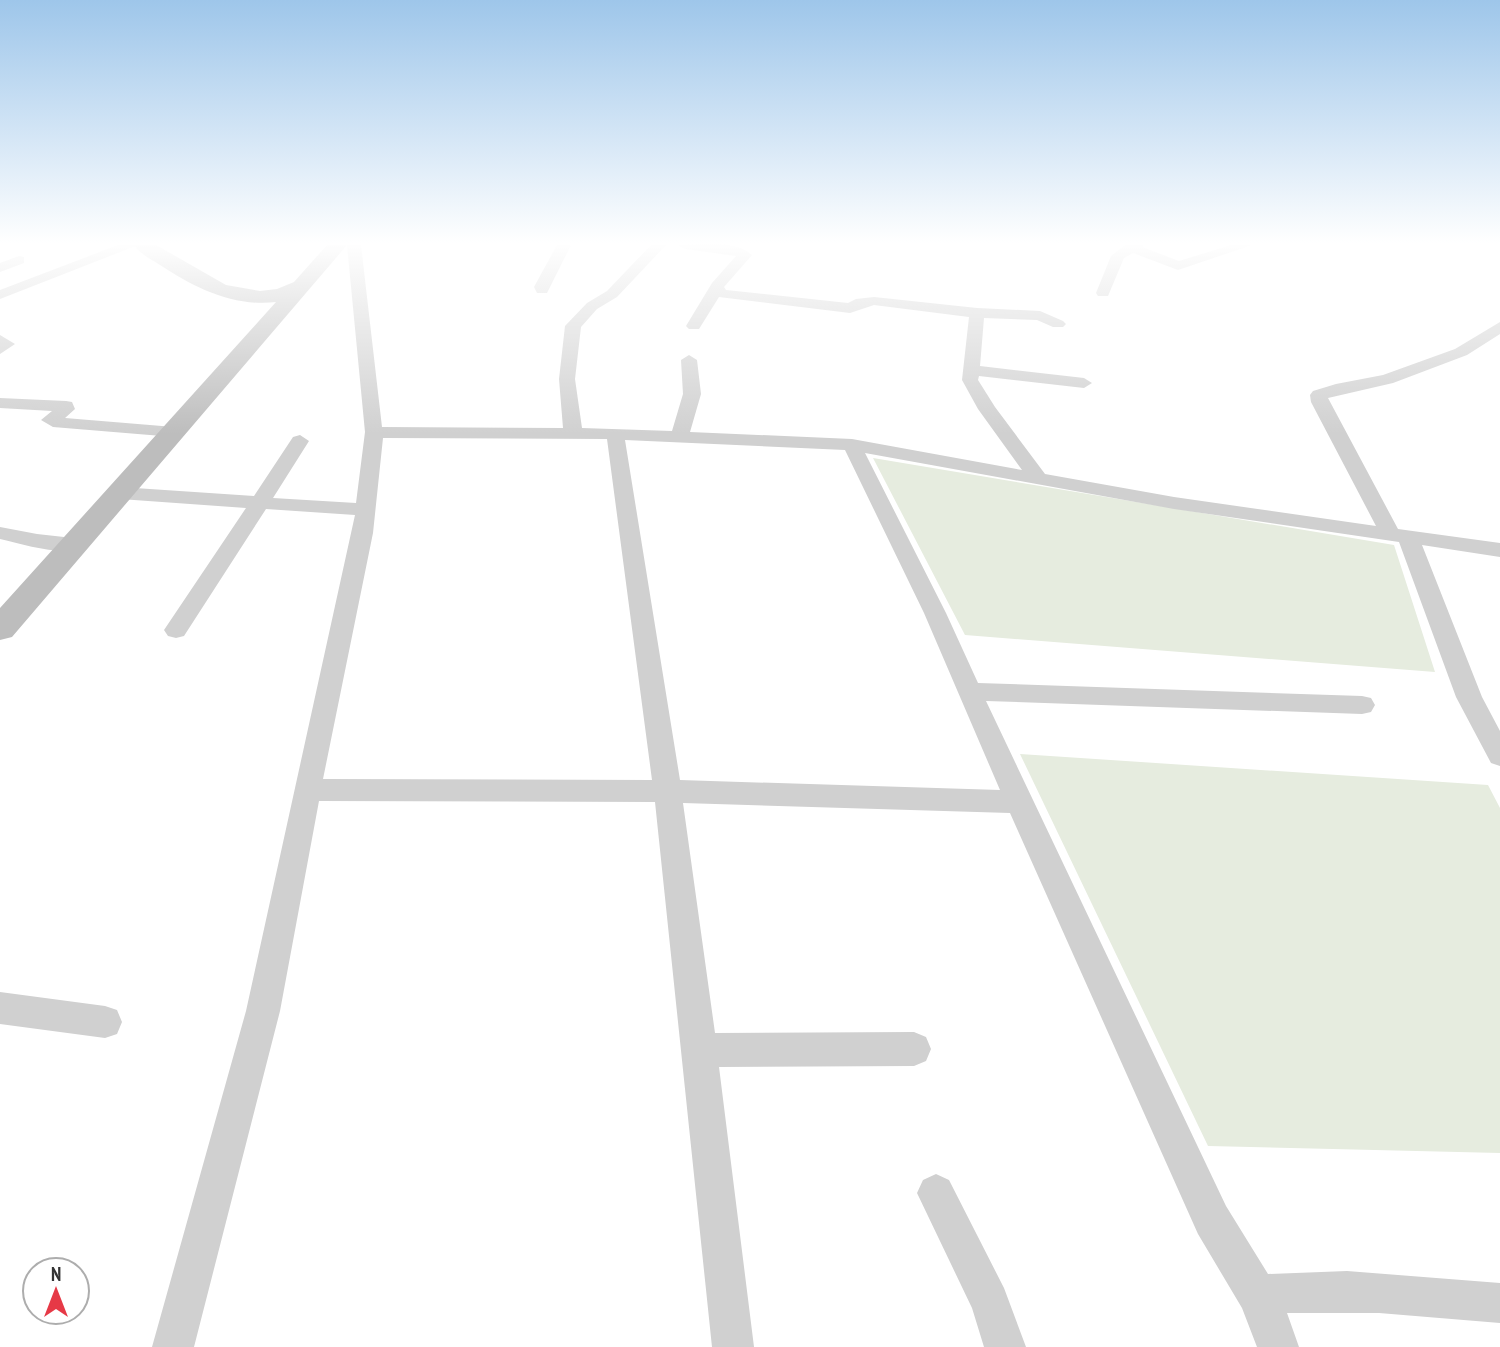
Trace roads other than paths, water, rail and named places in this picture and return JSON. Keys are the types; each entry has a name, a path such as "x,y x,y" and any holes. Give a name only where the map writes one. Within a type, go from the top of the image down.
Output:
{"street":[{"path":"236,308 261,333"},
{"path":"0,629 283,308"},
{"path":"173,1347 263,1011 365,510 374,432 361,308"},
{"path":"573,433 567,379 573,326 590,308"},
{"path":"694,326 705,308"},
{"path":"933,308 1040,316 1058,324"},
{"path":"977,313 970,370 972,384 987,409 1039,479"},
{"path":"1500,327 1461,352 1387,379 1320,395 1320,402 1399,536 1469,697 1500,755"},
{"path":"0,340 7,344 0,349"},
{"path":"680,436 692,394 689,360"},
{"path":"970,370 1084,383"},
{"path":"0,403 66,406 66,409 50,420 53,422 174,432"},
{"path":"374,432 615,433 852,445 1200,507 1500,550"},
{"path":"615,433 650,648 700,1050 733,1347"},
{"path":"176,630 300,441"},
{"path":"852,445 935,612 1212,1220 1258,1296 1278,1347"},
{"path":"120,493 365,510"},
{"path":"0,533 37,541 75,544"},
{"path":"970,692 1362,705"},
{"path":"308,790 667,791 1021,802"},
{"path":"0,1008 105,1022"},
{"path":"700,1050 914,1049"},
{"path":"936,1193 990,1301 1005,1347"},
{"path":"1258,1296 1278,1293 1335,1293 1500,1303"}]}
